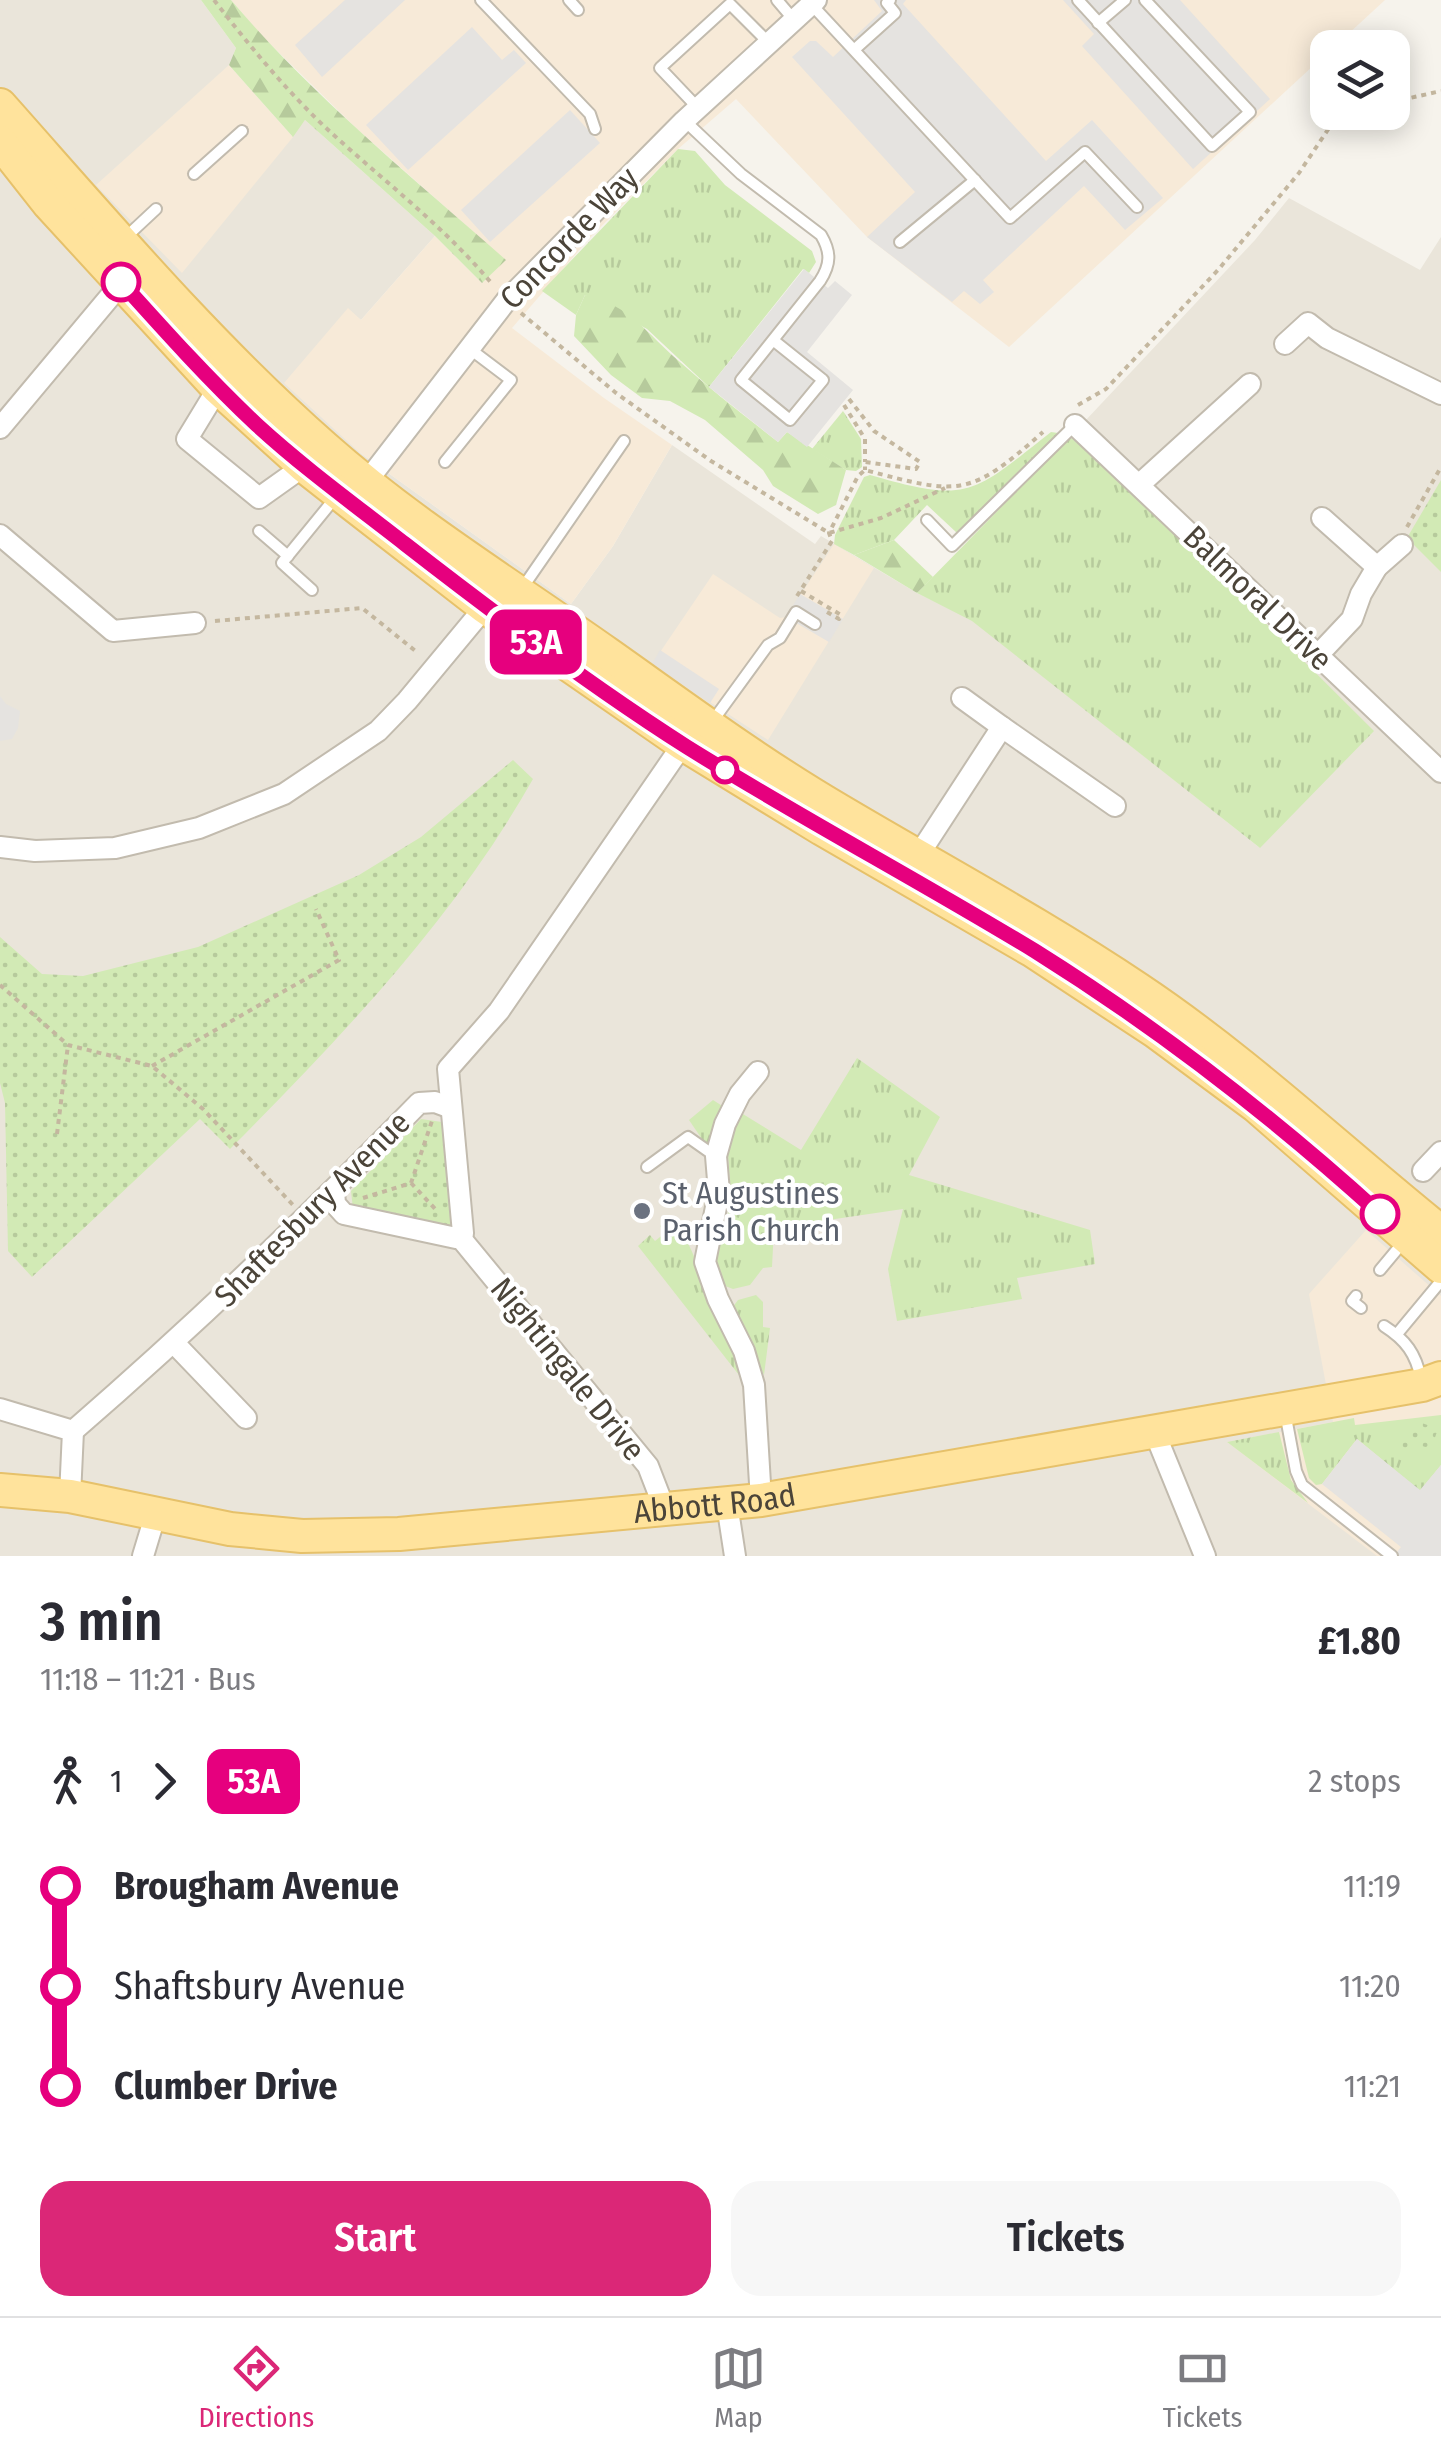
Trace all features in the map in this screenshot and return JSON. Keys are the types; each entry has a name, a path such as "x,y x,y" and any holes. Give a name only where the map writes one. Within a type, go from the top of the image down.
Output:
{"main road":[{"path":"0,106 128,262 218,388 304,466 352,493 502,595 610,656 696,736 1061,954 1140,990 1271,1088 1424,1229 1441,1267"},
{"path":"0,142 49,204 128,262 324,448 352,493"},
{"name":"Abbott Road","path":"0,1490 70,1496 230,1528 398,1545 761,1500 1435,1383"}],"street":[{"name":"Concorde Way","path":"352,493 506,301 691,114 813,2"},
{"path":"0,428 128,262"},
{"path":"1285,344 1308,323 1327,338 1437,392"},
{"path":"1140,484 1250,384"},
{"path":"218,388 187,439 260,498 304,466"},
{"name":"Balmoral Drive","path":"1069,418 1441,772"},
{"path":"1322,518 1376,566"},
{"path":"0,534 113,631 195,623"},
{"path":"1318,655 1352,619 1376,566 1402,545"},
{"path":"0,847 36,851 114,848 199,828 284,794 378,731 502,595"},
{"path":"962,698 1114,806"},
{"path":"912,866 1002,727"},
{"name":"Shaftesbury Avenue","path":"442,1112 448,1069 499,1011 696,736"},
{"path":"758,1072 740,1094 725,1124 716,1156 719,1192 705,1262 718,1299 744,1350 754,1385 761,1500"},
{"name":"Shaftesbury Avenue","path":"73,1431 306,1219 343,1196 419,1102 435,1102 442,1112"},
{"path":"343,1196 335,1204 344,1214 456,1238 463,1233 442,1112"},
{"path":"1422,1171 1441,1152"},
{"name":"Nightingale Drive","path":"459,1236 648,1466 665,1510"},
{"path":"174,1343 246,1418"},
{"path":"0,1409 73,1431 70,1496"},
{"path":"1154,1431 1205,1556"},
{"path":"727,1504 734,1556"},
{"path":"143,1556 156,1513"}],"lane":[{"path":"482,0 590,114 596,129"},
{"path":"568,0 578,10"},
{"path":"777,0 794,20"},
{"path":"855,49 895,13 887,3 890,0"},
{"path":"1078,0 1212,146 1250,112 1145,0"},
{"path":"1098,23 1125,0"},
{"path":"813,2 1010,218 1085,152 1137,207"},
{"path":"769,43 730,4 660,68 691,114 741,174 821,235 829,248 829,264 822,279 773,340 741,380 790,420 823,380 773,340"},
{"path":"194,174 242,131"},
{"path":"900,242 975,180"},
{"path":"128,262 156,210"},
{"path":"445,462 511,380 469,348"},
{"path":"926,520 952,546 1069,418"},
{"path":"502,595 578,512 624,441"},
{"path":"312,590 282,563 352,493"},
{"path":"259,531 288,556"},
{"path":"696,736 768,645 780,638 796,612 815,624"},
{"path":"647,1167 688,1137 716,1156"},
{"path":"1380,1270 1424,1229"},
{"path":"1397,1334 1441,1281"},
{"path":"1407,1300 1418,1308"},
{"path":"1384,1326 1397,1334 1435,1383"},
{"path":"1284,1408 1302,1484 1392,1556"}],"path":[{"path":"214,0 266,67 323,125 440,228 506,301 616,393 711,460 829,534 832,541 791,603"},
{"path":"1410,98 1441,91"},
{"path":"829,534 881,518 945,488 984,480 1106,389 1218,270 1299,173 1328,130"},
{"path":"850,399 874,431 920,462 916,469 866,462"},
{"path":"844,405 864,439 866,470"},
{"path":"1402,545 1403,534 1441,468"},
{"path":"829,534 858,476 866,470"},
{"path":"866,470 945,488"},
{"path":"195,623 362,608 436,667"},
{"path":"152,1066 339,960 316,909"},
{"path":"0,985 68,1045 152,1066 203,1109 306,1219"},
{"path":"57,1134 68,1045"},
{"path":"410,1183 442,1112"},
{"path":"343,1196 410,1183"},
{"path":"410,1183 437,1212"}],"shaded area":[{"path":"0,0 201,0 236,48 182,272 305,120 435,236 361,320 347,309 359,452 571,604 613,546 672,445 815,544 821,536 917,593 972,620 1260,848 1125,483 1070,437 1255,240 1289,198 1420,270 1441,237 1441,1556 0,1556"},
{"path":"231,0 1385,0 1352,30 1310,30 1310,69 1009,347 867,237 736,99 678,149 588,240 512,328 672,445 613,546 571,604 359,452 284,383 348,308 361,320 435,236 482,283 505,260 356,128 259,33"},
{"path":"345,0 405,0 322,77 295,45"},
{"path":"874,0 906,0 903,4 1046,161 1092,120 1163,198 1125,230 1084,186 983,280 994,292 980,304 964,291 952,302 867,237 915,192 792,57 810,41 816,41 833,57 882,11"},
{"path":"1063,0 1180,0 1270,99 1193,169 1082,46 1094,34"},
{"path":"472,27 502,60 514,50 526,63 408,170 366,125"},
{"path":"229,65 293,137 182,273 96,185"},
{"path":"570,110 600,143 490,242 461,210"},
{"path":"804,269 828,288 835,281 852,295 807,352 853,390 807,447 787,432 778,442 709,387"},
{"path":"834,544 874,568 768,740 652,664 713,574 780,618 786,617"},
{"path":"800,594 843,619 829,642 786,617"},
{"path":"660,650 719,689 710,703 652,664"},
{"path":"0,696 20,711 12,739 0,741"},
{"path":"1366,1230 1441,1296 1441,1556 1377,1556 1227,1442 1333,1422 1309,1294"},
{"path":"1357,1439 1420,1490 1441,1465 1441,1556 1394,1556 1401,1547 1322,1484"}],"green space":[{"path":"201,0 231,0 329,103 506,260 482,283 305,120 293,137 229,65 236,48"},
{"path":"678,149 695,151 725,185 812,251 816,262 809,273 803,269 709,387 647,329 585,295 576,315 542,291"},
{"path":"585,295 626,313 778,442 787,432 846,470 836,505 818,514 773,486 763,470 705,420 670,401 642,398 611,375 574,336 576,315"},
{"path":"843,411 861,439 862,467 856,471 846,470 812,449"},
{"path":"1051,432 1058,433 957,533 927,505 894,540 854,555 834,544 864,477 870,475 929,489 968,488 1003,469"},
{"path":"1070,437 1125,483 1374,731 1260,848 972,621 917,593"},
{"path":"1441,480 1441,572 1407,538"},
{"path":"894,540 933,577 917,593 854,555"},
{"path":"513,760 533,779 502,830 432,928 354,1019 230,1149 200,1119 32,1277 8,1251 5,1103 0,1083 0,937 42,974 83,976 198,947 359,875 421,837"},
{"path":"857,1058 940,1117 909,1175 1090,1230 1095,1264 1017,1278 1022,1299 897,1321 888,1269 903,1209 774,1228 772,1267 763,1268 750,1285 733,1289 720,1284 714,1261 729,1210 727,1144 738,1111 801,1150"},
{"path":"713,1100 727,1109 710,1145 706,1145 689,1120"},
{"path":"421,1119 442,1122 453,1225 447,1231 353,1209 351,1191"},
{"path":"670,1218 689,1245 746,1384 638,1246 650,1235 655,1241 665,1233 660,1226"},
{"path":"756,1295 763,1302 763,1327 770,1328 764,1375 732,1308 738,1300"},
{"path":"1441,1415 1441,1465 1420,1491 1357,1439 1322,1484 1316,1485 1309,1478 1297,1429 1354,1418 1355,1425"},
{"path":"1414,1420 1438,1429 1433,1443 1406,1451 1398,1448 1396,1443"},
{"path":"1279,1432 1291,1480 1308,1503 1227,1442"}],"bus line":[{"name":"53A","path":"121,282 259,427 486,607 683,744 1034,951 1156,1032 1256,1106 1380,1214"}],"place":[{"name":"St Augustines Parish Church","path":"642,1211"}]}
